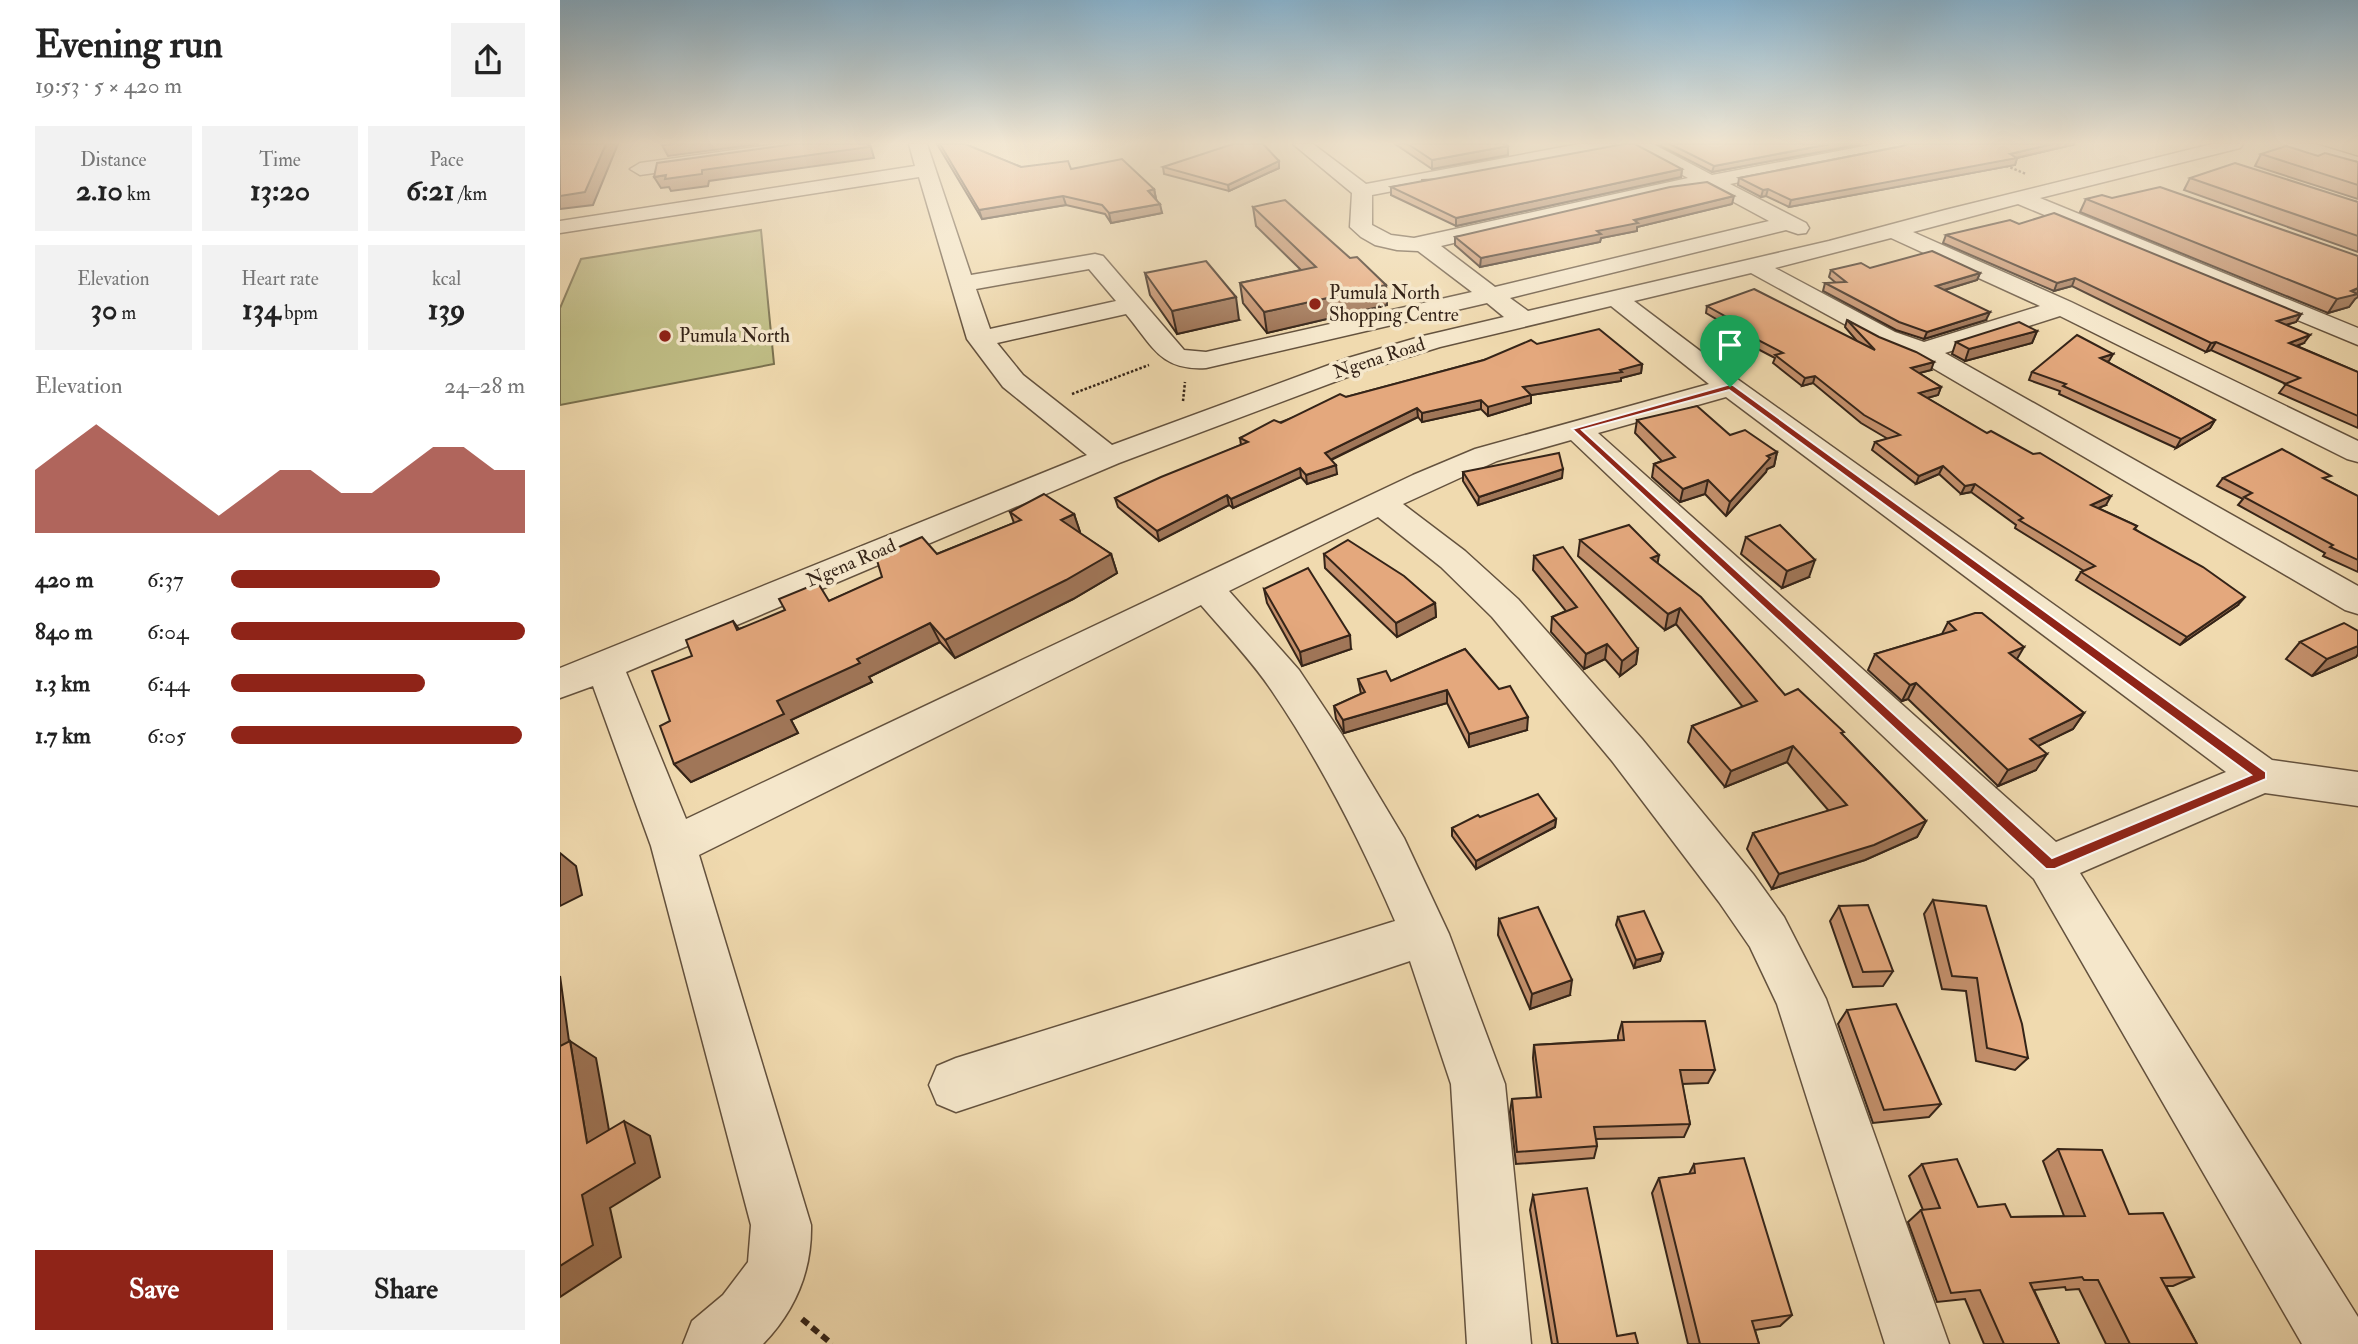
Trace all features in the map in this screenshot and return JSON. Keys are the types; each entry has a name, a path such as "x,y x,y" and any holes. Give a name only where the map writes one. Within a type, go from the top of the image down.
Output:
{"street":[{"path":"633,215 634,207"},
{"path":"560,227 671,207"},
{"path":"941,207 981,339 1013,381 1108,457"},
{"path":"1362,207 1361,227 1377,240 1394,245 1423,244 1576,207"},
{"path":"1758,207 1834,247"},
{"name":"Ngena Road","path":"582,675 1108,457 1356,363 1432,341 1834,247 1984,207"},
{"path":"2043,207 2358,337"},
{"path":"962,284 1095,261 1181,358 1206,360 1788,223"},
{"path":"1894,231 2062,307 2358,453"},
{"path":"1423,244 1523,319"},
{"path":"1753,265 1886,337 1923,351 2358,602"},
{"path":"1614,297 1730,387 2262,776 2357,790"},
{"path":"981,339 1132,305"},
{"path":"1923,351 2062,307"},
{"path":"1325,333 1356,363"},
{"path":"674,846 1206,587 1486,455 1730,387"},
{"path":"1576,429 2050,865 2338,1344"},
{"path":"1381,503 1453,559 1505,608 1627,750 1736,888 1767,932 1801,999 1917,1344"},
{"path":"1206,587 1285,680 1326,744 1388,852 1425,934 1478,1084 1499,1344"},
{"path":"582,675 674,846 781,1225 780,1259 765,1290 734,1329 715,1344"},
{"path":"2050,865 2262,776"},
{"path":"956,1085 1425,934"}],"path":[{"path":"1041,405 1181,358 1179,429"}],"shaded area":[{"name":"Pumula North","path":"761,230 774,364 560,405 560,308 581,259"}],"building":[{"path":"977,207 999,207 979,210"},
{"path":"1104,207 1145,207 1109,213"},
{"path":"1253,207 1293,207 1350,258 1357,257 1386,285 1264,312 1240,283 1316,267"},
{"path":"1432,207 1508,207 1456,218"},
{"path":"1585,207 1689,207 1634,220 1638,223 1597,231 1601,234 1481,258 1455,237"},
{"path":"2105,207 2217,207 2358,256 2358,288 2351,291 2358,294 2337,299"},
{"path":"2273,207 2358,207 2358,236"},
{"path":"2054,213 2301,314 2277,321 2310,335 2289,343 2358,372 2358,416 2285,384 2300,378 2216,342 2211,343 2075,278 2057,283 1946,235 2010,220 2019,224"},
{"path":"1932,251 1980,273 1936,286 1990,312 1927,332 1899,322 1825,283 1846,282 1831,270 1861,263 1870,268"},
{"path":"1206,261 1236,297 1172,311 1145,273"},
{"path":"1754,289 1875,350 1847,320 1934,362 1911,368 1941,387 1919,393 1987,433 1991,431 2033,454 2040,453 2111,496 2091,505 2137,526 2134,529 2203,567 2245,597 2187,637 2081,572 2095,566 2019,520 2023,518 1975,484 1965,486 1943,466 1919,476 1875,442 1900,435 1864,415 1815,376 1805,378 1775,355 1783,353 1733,327 1739,324 1707,306"},
{"path":"2019,322 2037,331 1969,349 1956,342"},
{"path":"1599,329 1642,364 1620,370 1622,372 1523,387 1531,395 1488,407 1481,400 1422,413 1417,408 1325,453 1336,465 1306,475 1300,468 1231,499 1227,495 1157,531 1115,498 1248,442 1240,438 1274,420 1281,423 1340,394 1346,397 1484,360 1531,340 1537,344"},
{"path":"2077,335 2113,354 2100,358 2215,420 2181,439 2063,386 2066,384 2032,372"},
{"path":"1697,406 1730,435 1745,430 1777,452 1767,456 1770,458 1730,502 1708,480 1683,489 1654,464 1675,457 1637,420"},
{"path":"2282,449 2331,476 2323,478 2358,496 2358,560 2330,547 2333,545 2244,497 2252,493 2223,478"},
{"path":"1559,453 1563,469 1479,497 1463,472"},
{"path":"1044,494 1074,514 1061,520 1111,554 1066,580 945,640 930,623 857,659 860,663 777,701 784,714 674,764 660,726 670,721 652,671 692,656 686,640 733,621 737,630 785,610 779,599 818,583 829,601 882,577 876,557 922,537 937,554 1021,520 1010,512"},
{"path":"1629,525 1659,555 1651,558 1701,597 1785,695 1798,689 1844,732 1841,733 1926,821 1874,845 1779,874 1753,833 1847,805 1793,746 1731,771 1692,726 1757,701 1680,608 1668,614 1580,540"},
{"path":"1780,525 1815,560 1787,571 1746,537"},
{"path":"1348,540 1404,576 1435,603 1396,623 1324,554"},
{"path":"1563,547 1638,649 1622,661 1607,644 1586,654 1552,617 1577,607 1534,556"},
{"path":"1308,568 1350,635 1300,652 1264,589"},
{"path":"1982,613 2024,647 2009,653 2084,713 2030,739 2047,754 2008,770 1916,683 1910,685 1875,654 1956,630 1948,622"},
{"path":"2344,623 2358,631 2358,646 2327,659 2300,642"},
{"path":"1465,649 1499,689 1510,686 1528,717 1469,734 1447,690 1343,720 1334,706 1365,692 1358,679 1386,671 1391,681"},
{"path":"1538,794 1556,819 1476,861 1452,828 1478,815 1480,817"},
{"path":"1933,900 1986,906 2022,1024 2028,1058 1987,1048 1977,978 1952,976"},
{"path":"1868,905 1893,971 1863,972 1839,906"},
{"path":"1538,907 1572,980 1532,994 1499,919"},
{"path":"1644,911 1663,953 1636,960 1618,917"},
{"path":"1896,1004 1941,1104 1884,1110 1847,1010"},
{"path":"1705,1021 1715,1070 1680,1070 1690,1124 1594,1127 1597,1146 1517,1152 1512,1099 1541,1097 1534,1045 1624,1040 1622,1022"},
{"path":"570,1041 587,1143 624,1121 635,1163 582,1195 593,1245 560,1266 560,1046"},
{"path":"2058,1149 2102,1150 2129,1214 2163,1213 2194,1277 2161,1278 2197,1344 2130,1344 2098,1280 2084,1280 2082,1277 2030,1283 2059,1344 2004,1344 1980,1290 1951,1293 1921,1210 1940,1208 1922,1164 1957,1159 1978,1207 2005,1204 2011,1217 2085,1216"},
{"path":"1744,1158 1792,1315 1752,1321 1759,1344 1700,1344 1659,1178 1695,1173 1694,1164"},
{"path":"1587,1188 1617,1336 1635,1333 1638,1344 1558,1344 1533,1195"}],"place":[{"name":"Pumula North Shopping Centre","path":"1315,304"},
{"name":"Pumula North","path":"665,336"}],"route":[{"path":"1730,387 2262,776 2050,865 1576,429 1730,387"}]}
